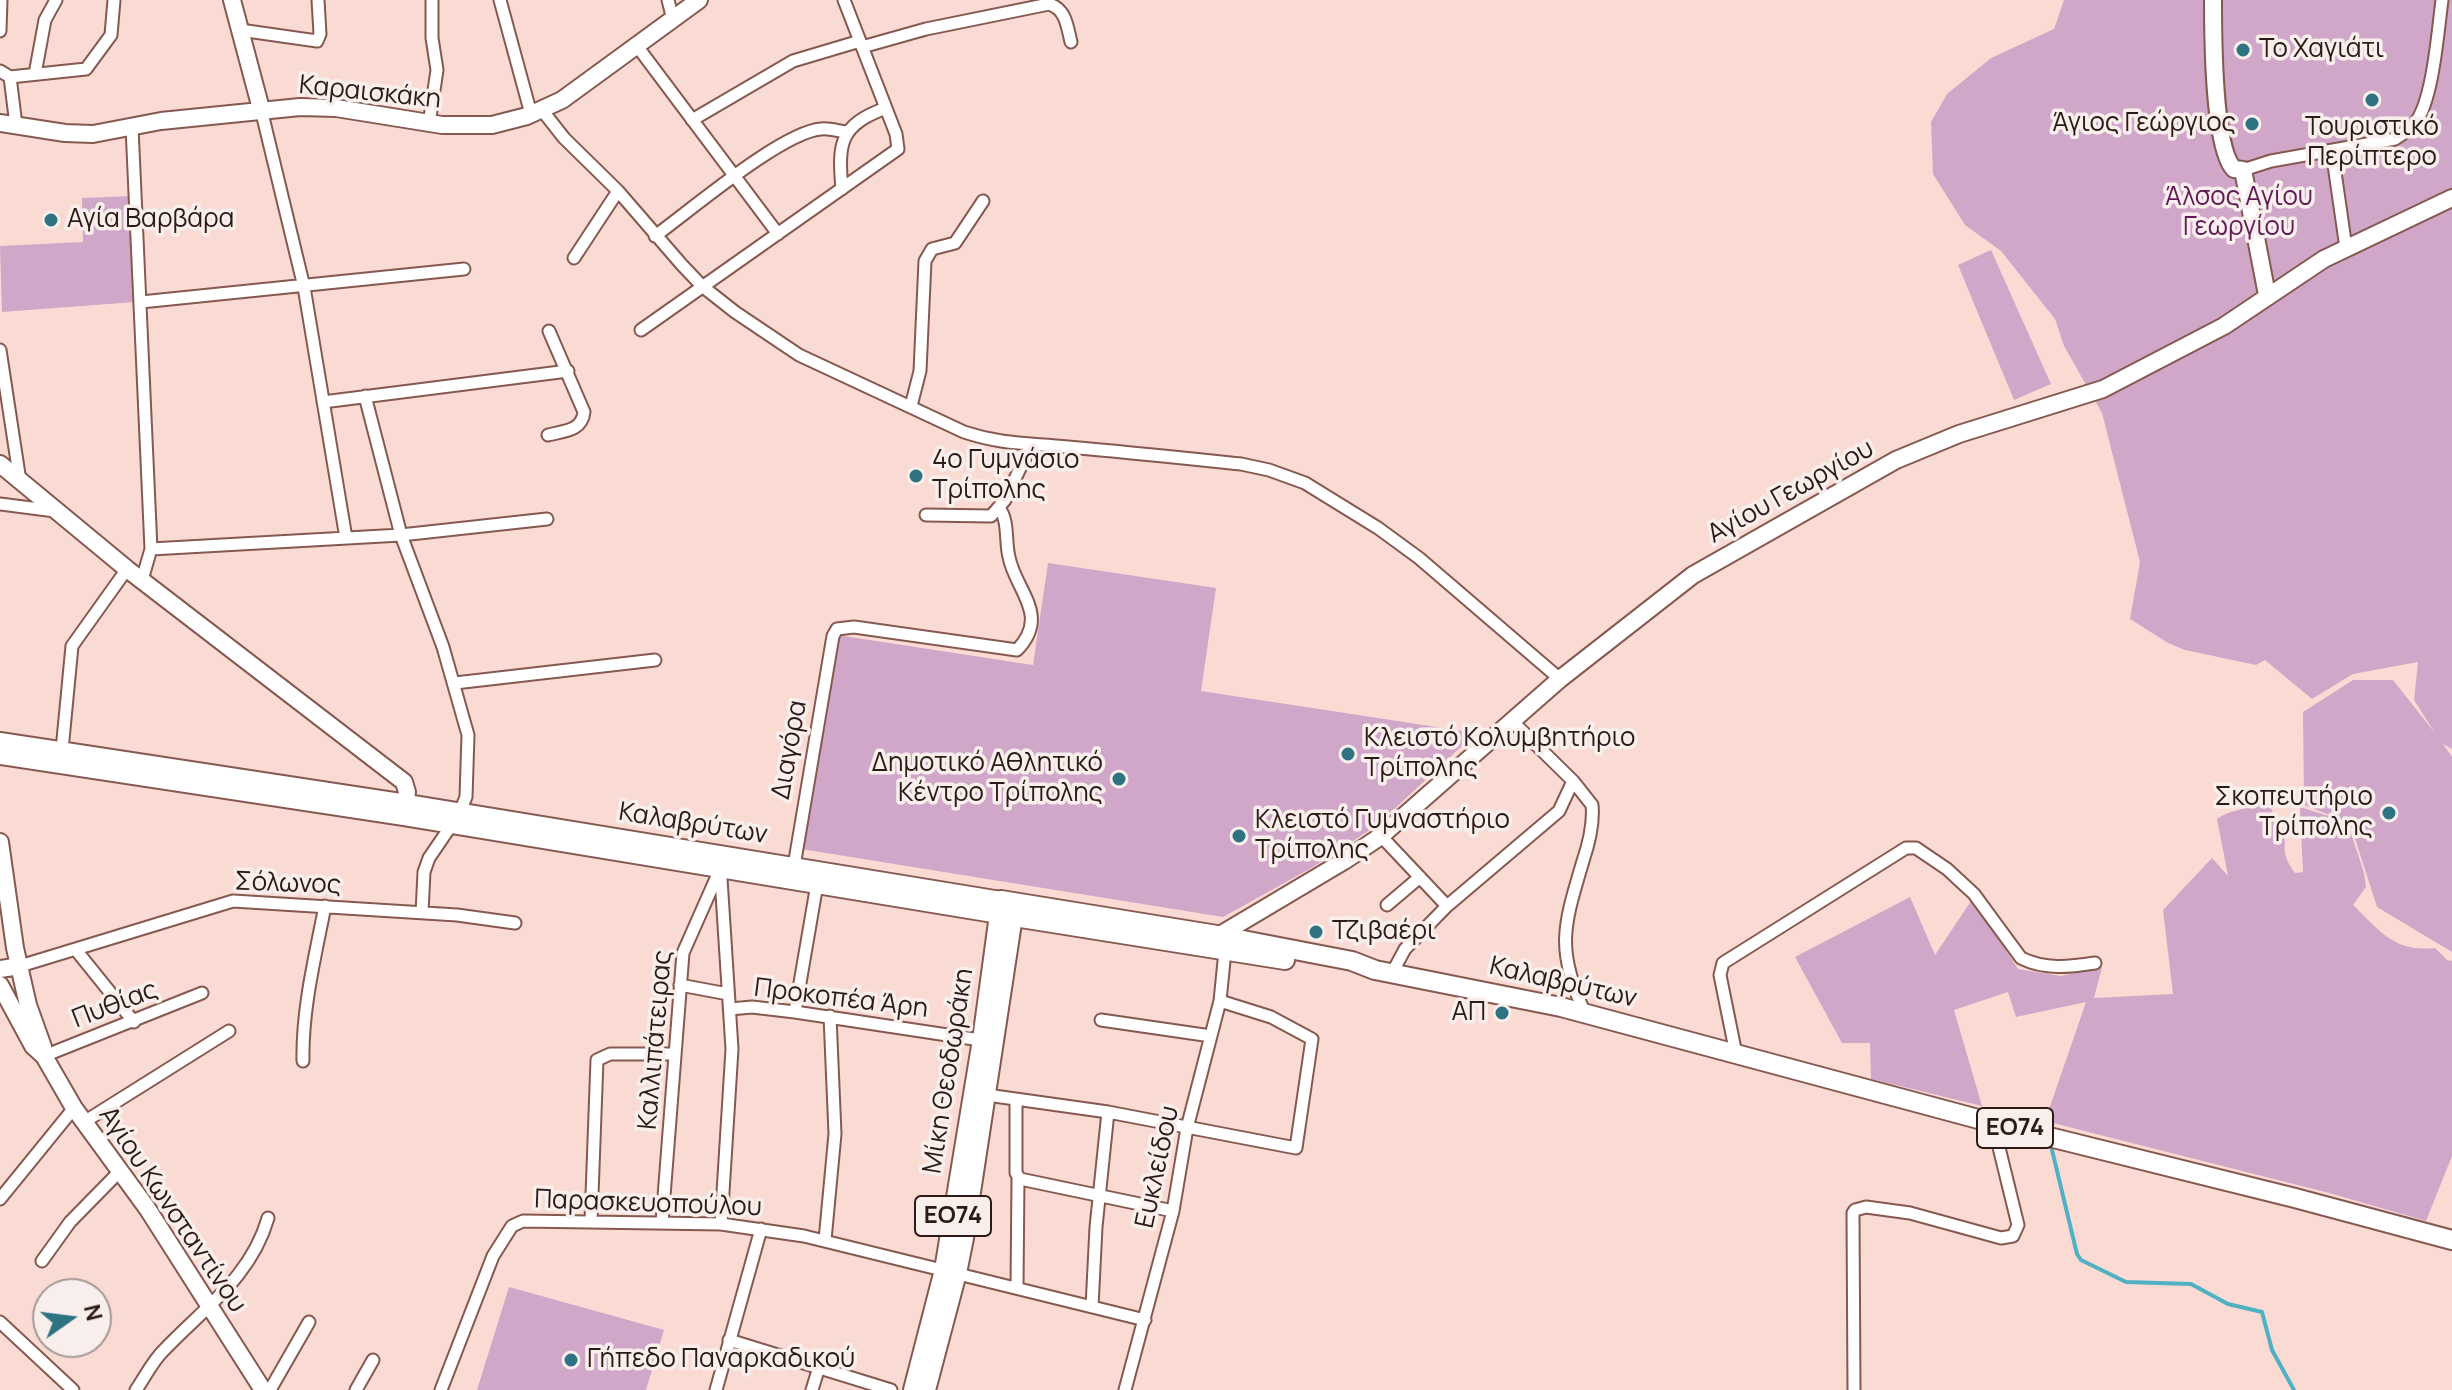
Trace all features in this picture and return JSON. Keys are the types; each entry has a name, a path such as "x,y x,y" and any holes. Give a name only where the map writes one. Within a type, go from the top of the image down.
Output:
{"main road":[{"path":"232,0 261,109"},
{"name":"Καραισκάκη","path":"8,124 84,134 261,109 336,108 429,124 480,127 537,112 562,100 699,0"},
{"path":"2213,0 2218,114 2228,163 2234,169 2243,170 2267,295"},
{"name":"Αγίου Γεωργίου","path":"1218,945 1381,836 1560,679 1682,582 1865,476 1949,438 2103,389 2224,326 2299,273 2452,198"},
{"path":"0,464 127,569 404,782 406,810"},
{"name":"Καλαβρύτων","path":"0,741 455,820 1218,945 1352,961 1384,972 1585,1013 1736,1054"},
{"name":"Καλαβρύτων","path":"0,756 406,810"},
{"name":"Αγίου Κωνσταντίνου","path":"0,842 20,966 44,1056"},
{"name":"Καλαβρύτων","path":"792,873 817,884 1007,909"},
{"name":"Μίκη Θεοδωράκη","path":"913,1390 951,1272 1007,909"},
{"path":"0,954 20,966"},
{"path":"0,969 20,966"},
{"path":"20,966 2,993 32,1017"},
{"name":"Αγίου Κωνσταντίνου","path":"2,993 33,1046 44,1056 79,1115 120,1171 263,1390"},
{"name":"Μίκη Θεοδωράκη","path":"926,1390 987,1095 988,1041"},
{"name":"ΕΟ74","path":"1736,1054 2452,1240"}],"street":[{"path":"0,31 1,0"},
{"path":"35,74 45,20 56,0"},
{"path":"8,124 3,73 35,74 86,69 111,35 114,0"},
{"path":"240,30 317,41 320,36 318,0"},
{"path":"429,124 437,70 432,0"},
{"path":"500,0 537,112 618,191 702,286 799,355 987,440 1241,464 1305,483 1378,528 1419,558 1560,679"},
{"path":"668,0 673,20"},
{"path":"641,330 898,149 898,141 844,0"},
{"path":"2243,170 2271,161 2395,139 2416,122 2425,105 2442,0"},
{"path":"692,120 793,61 926,29 1049,4 1064,14 1071,42"},
{"path":"637,46 778,234"},
{"path":"842,189 841,147 846,132 859,120 886,108"},
{"path":"261,109 304,287 346,538"},
{"path":"132,127 151,549 142,580"},
{"path":"655,236 735,176 795,137 821,129 846,132"},
{"path":"2332,151 2346,248"},
{"path":"574,258 618,191"},
{"path":"911,406 920,371 922,277 926,256 932,249 955,243 983,201"},
{"path":"141,302 464,269"},
{"path":"548,435 575,428 583,419 583,406 549,331"},
{"path":"0,350 20,482"},
{"path":"323,402 568,371"},
{"path":"365,396 401,535 455,683 470,747 466,797 424,872 422,913"},
{"path":"926,515 985,517 999,508 1019,474 1031,445"},
{"path":"0,504 55,511"},
{"name":"Διαγόρα","path":"792,873 837,629 854,627 1017,650 1027,635 1031,609 1027,594 1012,570 1005,519 999,508"},
{"path":"151,549 401,535 547,519"},
{"path":"62,750 72,646 127,569"},
{"path":"455,683 655,660"},
{"path":"1512,721 1590,799 1593,814 1563,941 1569,974 1585,1013"},
{"path":"1384,972 1447,906 1559,811 1573,781"},
{"path":"1381,836 1447,906"},
{"path":"1736,1054 1720,975 1723,963 1906,848 1916,848 1947,869 1974,894 2021,958 2031,963 2061,968 2095,963"},
{"path":"720,862 732,1061 721,1224"},
{"name":"Καλλιπάτειρας","path":"662,1222 680,985 687,941 709,898 720,862"},
{"path":"1387,905 1420,877"},
{"path":"795,1012 817,884"},
{"name":"Σόλωνος","path":"20,966 233,901 422,913 515,923"},
{"path":"303,1061 308,1003 325,906"},
{"name":"Ευκλείδου","path":"1125,1390 1173,1211 1187,1128 1220,1001 1218,945"},
{"path":"76,950 134,1022"},
{"path":"680,985 728,994"},
{"name":"Πυθίας","path":"44,1056 202,993"},
{"path":"987,1095 1108,1112 1296,1148 1312,1039 1271,1017 1220,1001"},
{"name":"Προκοπέα Άρη","path":"730,1009 752,1007 830,1016 988,1041"},
{"path":"825,1240 835,1134 830,1016"},
{"path":"1101,1020 1211,1036"},
{"path":"0,1199 79,1115 229,1031"},
{"path":"591,1222 595,1069 600,1057 610,1054 675,1054"},
{"path":"1016,1099 1017,1288"},
{"path":"1092,1307 1108,1112"},
{"path":"1854,1390 1853,1213 1866,1207 1910,1213 2001,1238 2013,1236 2018,1225 1993,1123"},
{"path":"42,1261 70,1222 120,1171"},
{"path":"1018,1177 1023,1181 1173,1211"},
{"path":"136,1390 162,1351 228,1289 258,1244 268,1218"},
{"name":"Παρασκευοπούλου","path":"441,1390 493,1256 512,1226 523,1221 662,1222 761,1229 825,1240 1145,1320"},
{"path":"716,1390 761,1229"},
{"path":"0,1322 73,1390"},
{"path":"270,1390 309,1322"},
{"path":"729,1340 891,1390"},
{"path":"356,1390 373,1360"},
{"path":"812,1390 819,1367"}],"green space":[{"name":"Άλσος Αγίου Γεωργίου","path":"2064,0 2452,0 2452,749 2443,744 2452,757 2452,952 2377,907 2350,823 2304,805 2303,712 2353,680 2393,680 2435,733 2414,700 2418,662 2353,674 2312,699 2265,660 2256,665 2185,650 2130,619 2140,562 2102,413 2064,346 2055,319 2001,251 1965,225 1933,174 1931,122 1947,94 1991,58 2054,29"},
{"path":"131,196 135,302 2,312 0,246 83,242 82,198"},
{"path":"1991,250 2051,384 2014,400 1958,265"},
{"name":"Δημοτικό Αθλητικό Κέντρο Τρίπολης","path":"1048,563 1216,588 1201,691 1476,733 1376,826 1313,867 1223,917 801,849 837,635 1033,665"},
{"path":"2253,803 2270,804 2282,828 2285,854 2295,873 2303,872 2300,807 2332,817 2349,827 2366,887 2353,905 2389,938 2409,947 2435,948 2452,961 2452,1156 2426,1221 2329,1193 2045,1121 2086,1002 2016,1017 2008,992 1954,1010 1982,1106 1871,1079 1870,1043 1842,1043 1795,957 1910,897 1935,955 1971,901 2018,969 2061,976 2102,967 2094,998 2173,994 2163,910 2212,858 2228,876 2217,819"},
{"name":"Γήπεδο Παναρκαδικού","path":"509,1287 664,1330 646,1390 477,1390"}],"waterway":[{"path":"2052,1150 2081,1260 2126,1282 2191,1284 2228,1304 2262,1312 2272,1350 2294,1390"}],"place":[{"name":"Το Χαγιάτι","path":"2243,50"},
{"name":"Τουριστικό Περίπτερο","path":"2372,100"},
{"name":"Άγιος Γεώργιος","path":"2252,124"},
{"name":"Αγία Βαρβάρα","path":"51,220"},
{"name":"4ο Γυμνάσιο Τρίπολης","path":"916,476"},
{"name":"Κλειστό Κολυμβητήριο Τρίπολης","path":"1348,754"},
{"name":"Δημοτικό Αθλητικό Κέντρο Τρίπολης","path":"1119,779"},
{"name":"Σκοπευτήριο Τρίπολης","path":"2389,813"},
{"name":"Κλειστό Γυμναστήριο Τρίπολης","path":"1239,836"},
{"name":"Τζιβαέρι","path":"1316,932"},
{"name":"ΑΠ","path":"1502,1013"},
{"name":"Γήπεδο Παναρκαδικού","path":"571,1360"}]}
